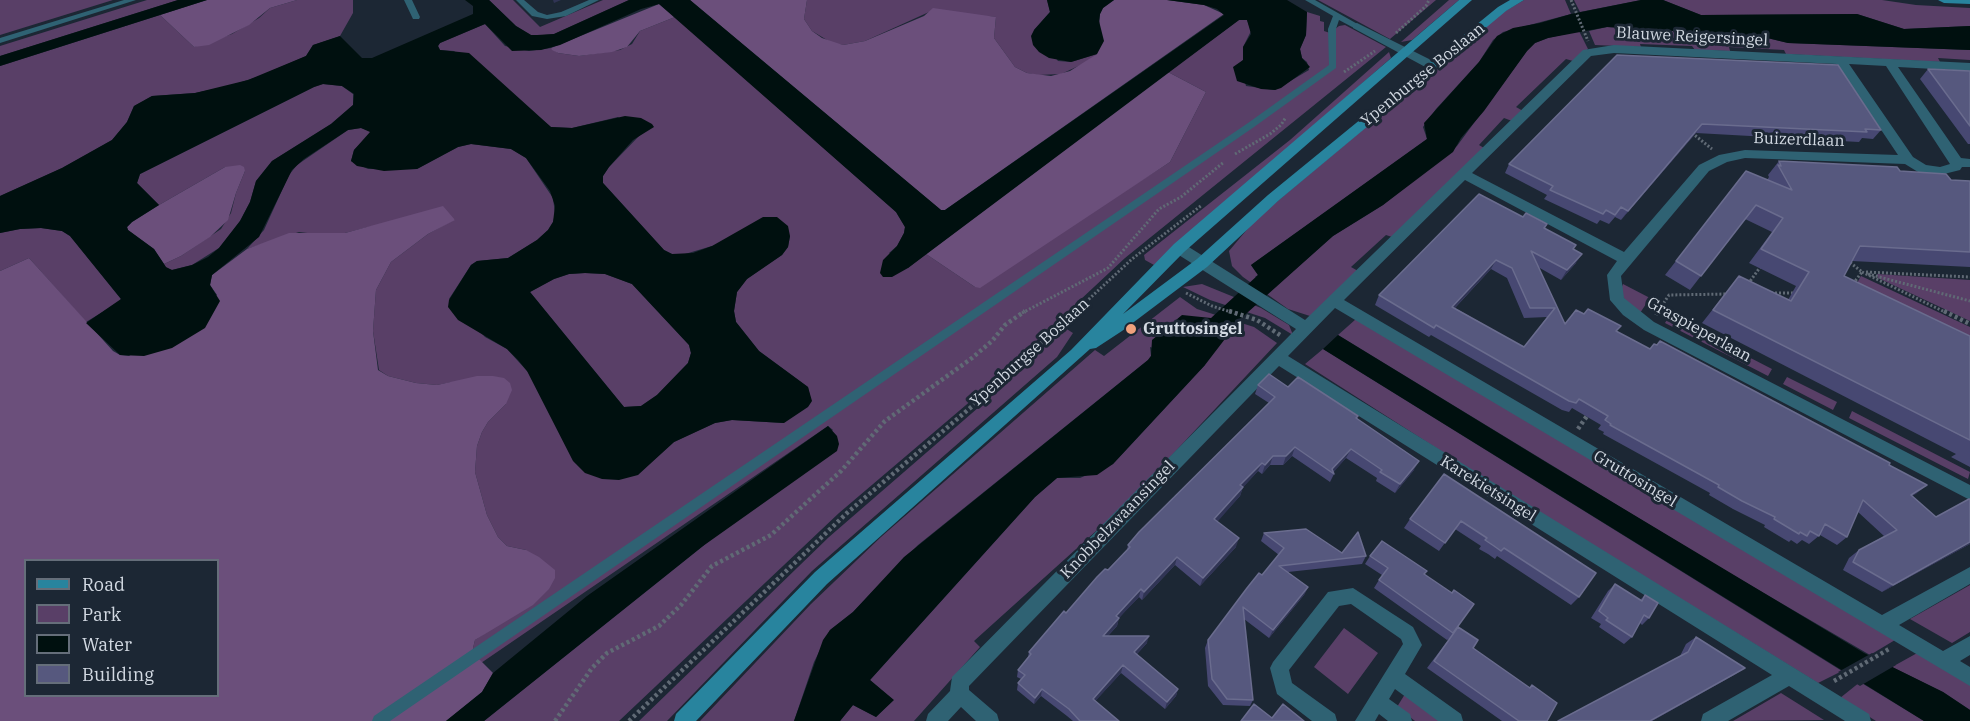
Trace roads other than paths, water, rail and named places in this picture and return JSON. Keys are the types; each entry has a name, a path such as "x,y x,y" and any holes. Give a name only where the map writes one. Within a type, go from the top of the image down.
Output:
{"main road":[{"name":"Ypenburgse Boslaan","path":"683,721 821,578 1076,354 1179,248 1466,0"},
{"name":"Ypenburgse Boslaan","path":"1076,354 1123,324 1202,263 1273,198 1502,9 1518,0"},
{"path":"1944,0 1970,1"}],"street":[{"path":"1357,26 1433,66"},
{"name":"Blauwe Reigersingel","path":"1334,301 1587,53 1614,49 1970,67"},
{"path":"1840,60 1908,160"},
{"name":"Buizerdlaan","path":"1626,259 1704,168 1724,158 1745,154 1908,160 1923,169 1940,171 1963,163 1889,62"},
{"path":"1463,174 1626,259"},
{"path":"1179,248 1306,328"},
{"name":"Graspieperlaan","path":"1626,259 1614,275 1617,300 1649,326 1970,493"},
{"path":"1277,357 1334,301"},
{"name":"Gruttosingel","path":"1334,301 1970,677"},
{"name":"Karekietsingel","path":"1277,357 1788,676 1848,718"},
{"name":"Knobbelzwaansingel","path":"935,721 959,688 1277,357"},
{"path":"1882,625 1970,575"},
{"path":"1328,721 1284,688 1279,668 1334,598 1353,596 1407,633 1413,645 1364,721"},
{"path":"1943,661 1970,645"},
{"path":"1710,721 1788,676"},
{"path":"1394,677 1454,721"},
{"path":"959,688 990,721"},
{"path":"1378,702 1403,721"}],"lane":[{"path":"0,41 132,0"},
{"path":"408,0 416,17"},
{"path":"520,0 535,14 547,17 563,14 595,0"},
{"path":"1309,0 1357,26"},
{"path":"379,721 1251,125 1333,66 1332,29 1337,15"}],"water":[{"path":"178,0 207,0 0,66 0,56"},
{"path":"465,0 489,0 516,26 531,35 537,35 554,34 629,0 690,0 941,210 945,210 1224,15 1217,9 1204,5 1167,0 1287,0 1307,12 1306,35 1300,49 1302,58 1310,67 1275,90 1261,89 1237,81 1233,67 1243,60 1243,47 1251,34 1247,20 1239,20 908,268 892,277 883,277 880,273 883,260 897,246 904,233 905,227 896,212 659,4 641,9 560,45 541,50 512,51 485,24 440,43 438,46 440,50 469,53 551,127 572,128 625,116 641,118 652,124 654,127 633,140 609,167 603,176 603,183 664,250 672,254 693,253 712,246 763,217 777,217 788,226 790,236 788,247 782,255 747,279 737,292 734,311 736,322 759,351 808,387 812,401 808,407 784,423 732,420 715,423 674,442 638,475 619,480 602,479 585,473 573,461 527,371 507,349 458,320 448,307 449,300 471,265 477,261 508,258 537,240 553,222 555,206 550,191 526,158 511,149 471,144 458,147 417,169 384,171 357,166 351,161 354,150 370,132 361,128 348,130 304,159 292,170 259,237 212,275 210,285 220,301 205,328 172,348 144,356 120,355 86,323 121,299 70,236 62,231 41,228 0,233 0,196 62,168 112,140 127,122 134,106 152,96 195,93 248,80 306,56 313,45 340,36 362,58 372,58 473,14 473,6","holes":["323,84 342,86 354,94 353,105 331,124 272,161 256,181 250,202 240,221 219,248 208,257 192,265 172,270 166,267 154,249 128,230 127,227 132,222 159,205 137,183 140,174","569,274 605,274 632,284 689,345 691,353 688,363 657,395 641,406 624,407 530,292 554,279"]},
{"path":"1047,0 1114,0 1103,8 1100,14 1099,21 1104,41 1097,54 1071,62 1049,58 1039,52 1033,45 1031,36 1050,12"},
{"path":"1641,0 1663,0 1701,15 1857,14 1904,29 1970,26 1970,50 1788,43 1759,36 1607,27 1548,38 1535,43 1461,138 1453,152 1383,205 1333,236 1228,330 1228,335 1205,365 1113,464 1097,475 1057,478 1035,497 870,680 894,700 876,717 853,705 840,721 794,721 823,640 830,630 853,612 904,557 1148,360 1151,356 1152,340 1182,315 1211,318 1258,275 1251,265 1427,139 1424,123 1479,62 1497,36 1513,28"},
{"path":"1338,335 1864,653 1943,692 1970,710 1970,721 1924,721 1323,349"},
{"path":"828,426 837,436 839,444 837,451 703,546 484,721 446,721 482,692 493,673 587,596"}],"place":[{"name":"Gruttosingel","path":"1131,329"}]}
